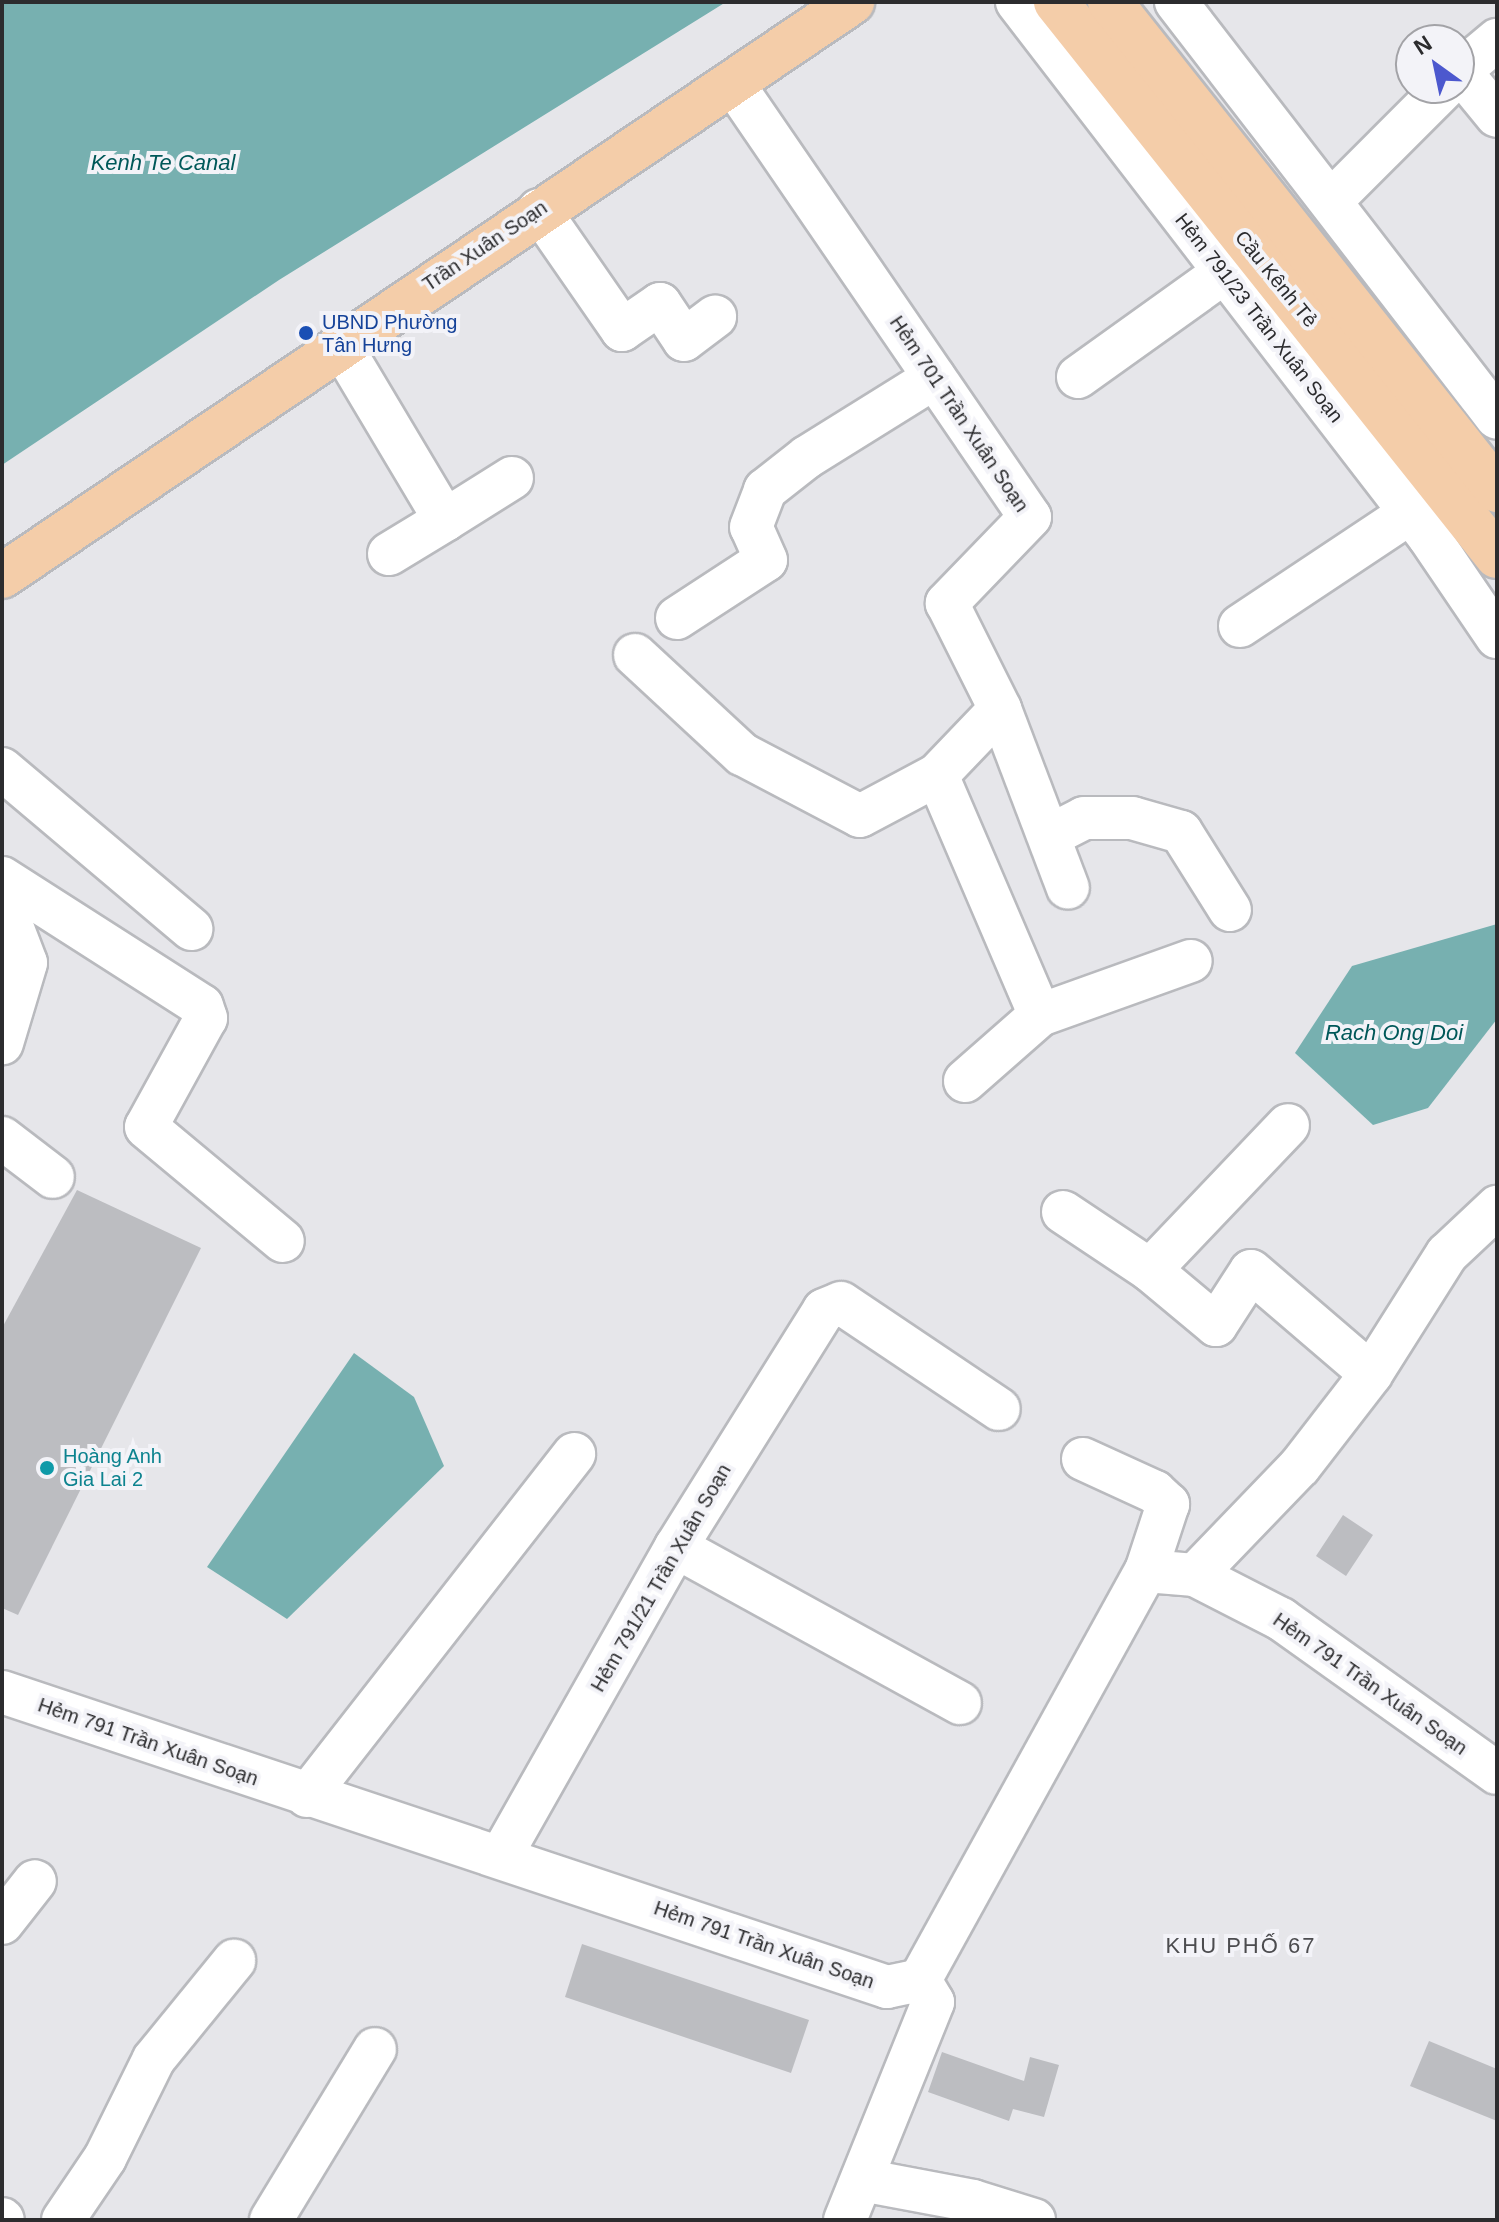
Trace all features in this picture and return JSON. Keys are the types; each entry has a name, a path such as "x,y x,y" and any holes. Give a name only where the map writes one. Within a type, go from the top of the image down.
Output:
{"main road":[{"name":"Trần Xuân Soạn","path":"2,576 340,344 852,2"},
{"name":"Cầu Kênh Tẻ","path":"1056,2 1497,556"},
{"name":"Cầu Kênh Tẻ","path":"1110,2 1497,490"}],"street":[{"name":"Hẻm 791/23 Trần Xuân Soạn","path":"1017,2 1410,513 1497,637"},
{"path":"1176,2 1497,418"},
{"path":"1475,59 1497,40"},
{"name":"Hẻm 701 Trần Xuân Soạn","path":"732,82 1030,517 947,603 1000,709 1068,888"},
{"path":"1475,90 1497,116"},
{"path":"1331,201 1428,104"},
{"path":"539,210 622,330 660,304 684,340 715,317"},
{"path":"1078,377 1223,273"},
{"path":"340,344 445,520"},
{"path":"677,618 766,560 751,527 765,490 807,457 934,378"},
{"path":"389,554 512,478"},
{"path":"1240,626 1410,513"},
{"path":"635,655 742,754 835,807 860,816 937,775 1000,709"},
{"path":"2,769 191,929"},
{"path":"937,775 1040,1015"},
{"path":"1049,836 1084,818 1132,818 1181,832 1230,910"},
{"path":"2,878 202,1006 206,1018 146,1127 283,1241"},
{"path":"2,900 26,963 2,1043"},
{"path":"965,1081 1040,1015 1191,961"},
{"path":"1150,1270 1288,1125"},
{"path":"2,1138 53,1177"},
{"path":"1195,1575 1300,1466 1371,1374 1447,1254 1497,1207"},
{"path":"1063,1212 1150,1270 1216,1325 1251,1271 1371,1374"},
{"name":"Hẻm 791/21 Trần Xuân Soạn","path":"501,1856 676,1547 830,1305 841,1303 999,1409"},
{"path":"307,1796 574,1454"},
{"path":"845,2220 933,2002 920,1980 1146,1571 1168,1504 1155,1492 1083,1459"},
{"path":"676,1547 960,1703"},
{"name":"Hẻm 791 Trần Xuân Soạn","path":"1146,1571 1195,1575 1281,1619 1497,1773"},
{"name":"Hẻm 791 Trần Xuân Soạn","path":"2,1692 887,1987 920,1980"},
{"path":"2,1923 35,1881"},
{"path":"63,2220 105,2158 154,2059 234,1961"},
{"path":"271,2220 375,2049"},
{"path":"862,2180 970,2210 1034,2220"}],"water":[{"name":"Kenh Te Canal","path":"2,2 726,2 279,280 2,465"},
{"name":"Rach Ong Doi","path":"1497,924 1497,1019 1428,1108 1373,1125 1295,1053 1352,966"},
{"path":"354,1353 414,1397 444,1466 287,1619 207,1567"}],"building":[{"name":"Hoàng Anh Gia Lai 2","path":"77,1190 201,1248 18,1615 2,1608 2,1328"},
{"path":"1343,1515 1373,1535 1346,1576 1316,1556"},
{"path":"582,1944 809,2020 791,2073 565,1997"},
{"path":"1429,2041 1497,2069 1497,2121 1410,2086"},
{"path":"942,2052 1024,2081 1030,2057 1059,2065 1044,2117 1013,2109 1009,2121 928,2092"}],"place":[{"name":"UBND Phường Tân Hưng","path":"306,333"},
{"name":"Hoàng Anh Gia Lai 2","path":"47,1468"}],"district":[{"name":"KHU PHỐ 67","path":"1241,1946"}]}
